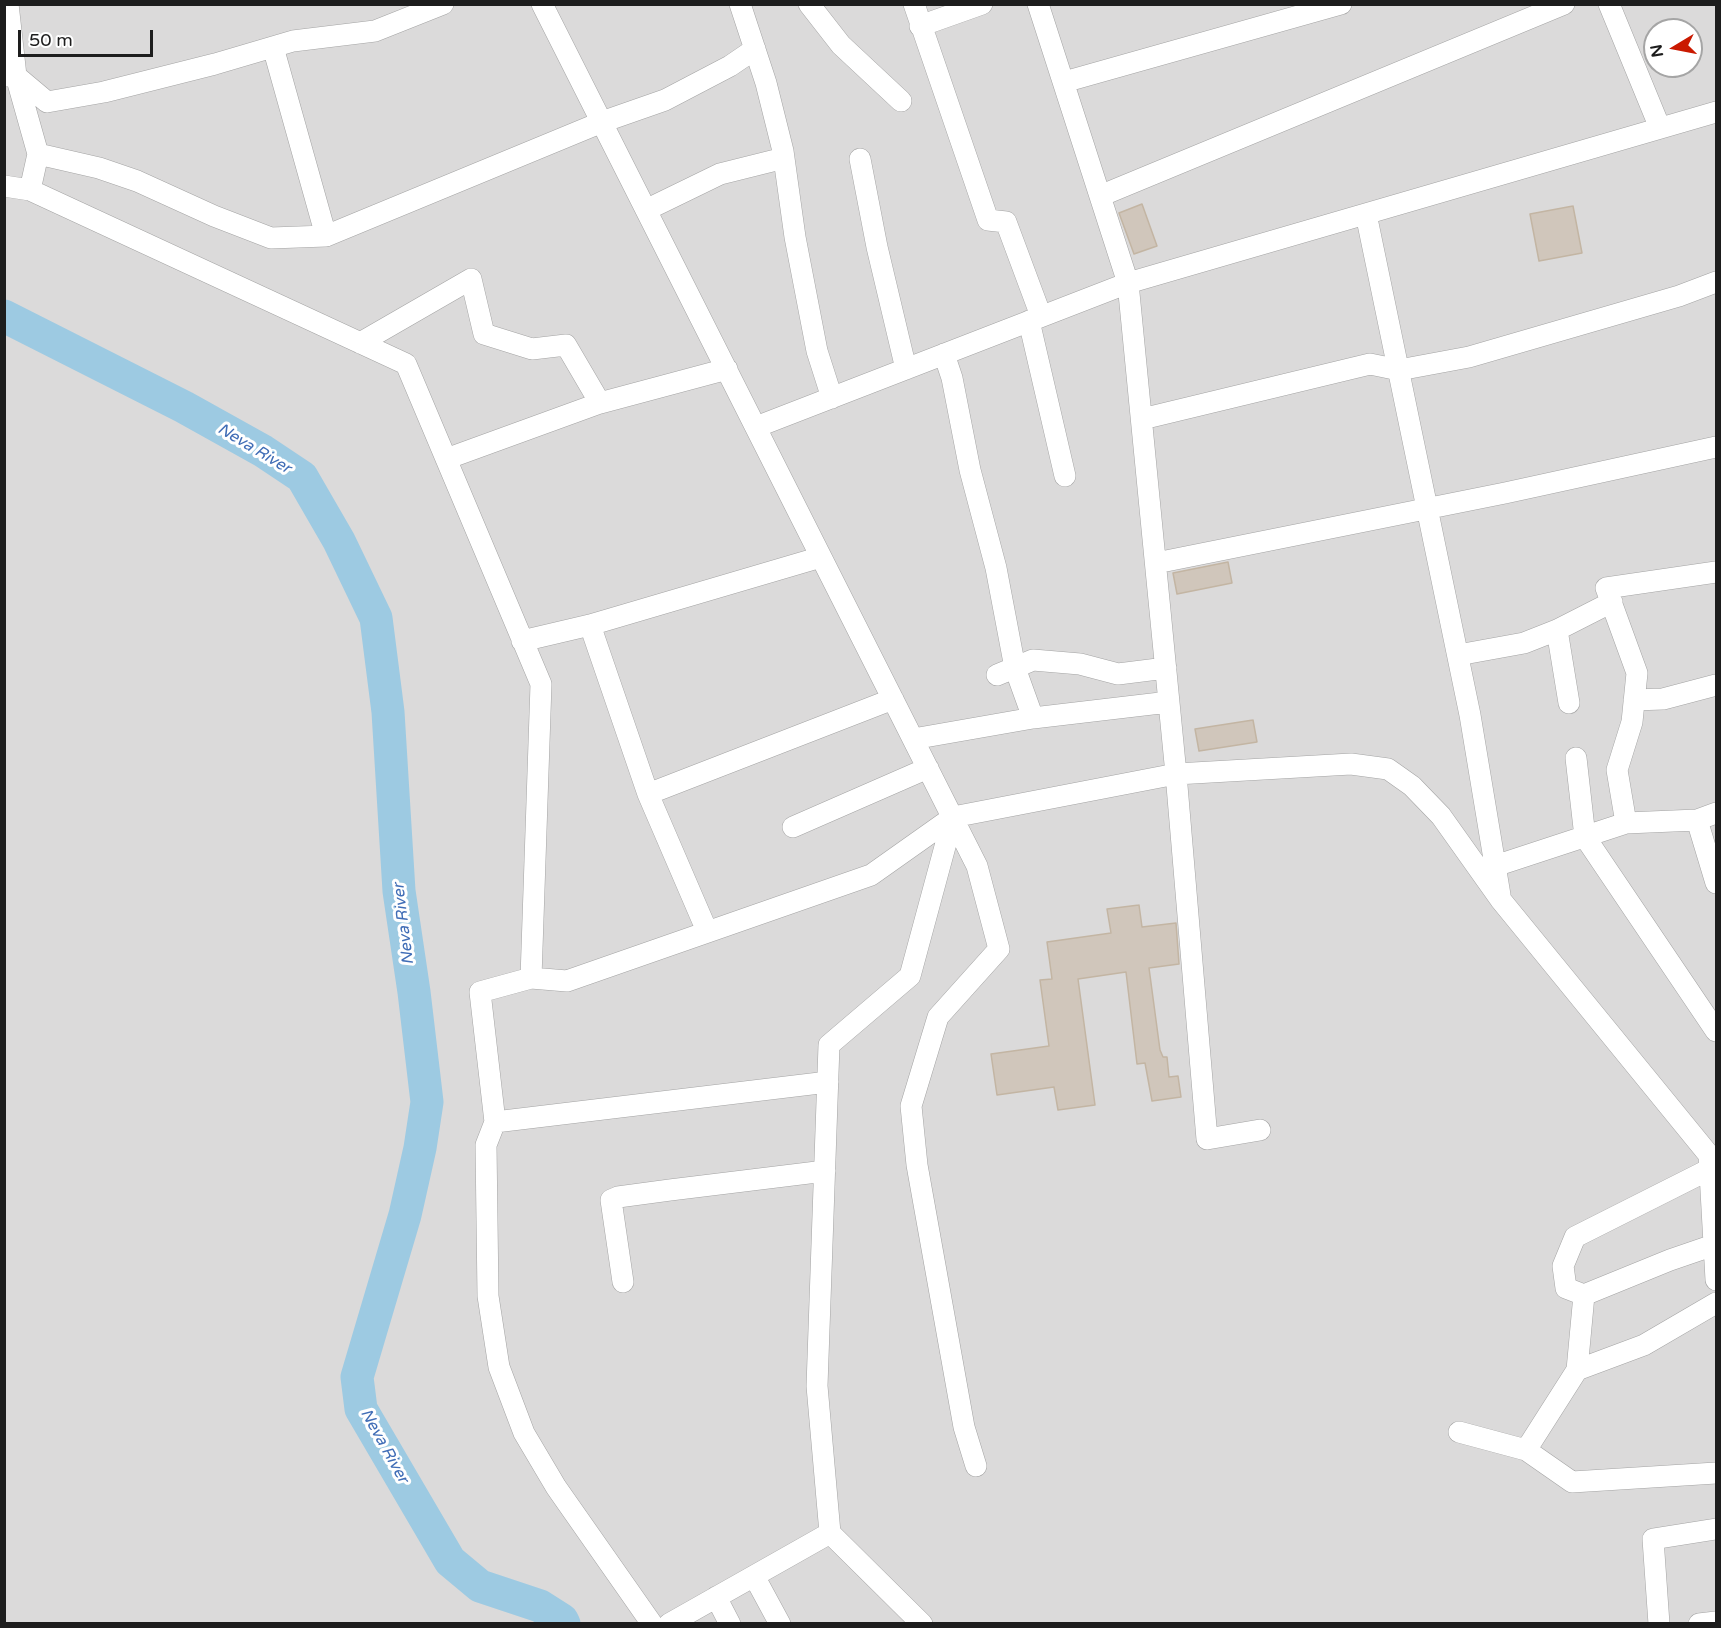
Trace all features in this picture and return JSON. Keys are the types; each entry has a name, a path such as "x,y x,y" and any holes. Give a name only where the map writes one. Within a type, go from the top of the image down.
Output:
{"street":[{"path":"8,4 10,76 38,154 30,190"},
{"path":"10,76 47,102 115,89 215,64 293,41 375,31 443,4"},
{"path":"542,4 977,866 999,949 938,1017 911,1106 917,1165 964,1427 976,1466"},
{"path":"740,4 766,83 784,159 795,237 817,351 832,398"},
{"path":"809,4 842,45 901,101"},
{"path":"914,4 988,220 1006,222 1035,319 1065,476"},
{"path":"920,26 981,4"},
{"path":"1038,4 1128,283 1176,774 1207,1139 1260,1130"},
{"path":"1064,82 1341,4"},
{"path":"1100,196 1564,4"},
{"path":"1609,4 1660,128"},
{"path":"273,47 326,236"},
{"path":"38,154 99,168 137,181 214,216 271,238 326,236 602,122 665,100 721,71 755,49"},
{"path":"756,427 1128,283 1716,112"},
{"path":"646,210 720,174 784,159"},
{"path":"860,159 877,247 906,369"},
{"path":"4,186 30,190 406,364 541,684 531,978"},
{"path":"1366,213 1470,715 1500,898"},
{"path":"360,343 471,279 484,334 532,349 566,345 600,403"},
{"path":"1142,419 1370,364 1399,370 1469,357 1679,296 1716,282"},
{"path":"944,354 952,378 970,470 996,568 1006,672 1032,718"},
{"path":"446,459 600,403 727,369"},
{"path":"1156,563 1716,447"},
{"path":"522,641 590,625 821,557"},
{"path":"1626,823 1617,770 1632,722 1637,673 1606,588 1716,572"},
{"path":"1458,655 1524,643 1557,630 1612,602"},
{"path":"590,625 648,794 707,931"},
{"path":"1557,630 1569,703"},
{"path":"1006,672 1033,660 1080,664 1118,674 1166,668"},
{"path":"1634,700 1664,699 1716,685"},
{"path":"648,794 893,699"},
{"path":"914,739 1032,718 1169,702"},
{"path":"1576,758 1585,837 1716,1031"},
{"path":"652,1623 556,1487 524,1433 499,1367 488,1296 486,1216 486,1145 495,1122 480,992 531,978 567,981 871,875 953,817 1176,774 1351,764 1388,770 1412,786 1441,816 1500,898 1712,1157 1716,1280"},
{"path":"793,827 928,768"},
{"path":"1495,866 1626,823 1707,816 1716,883"},
{"path":"922,1623 830,1533 817,1386 829,1045 910,976 953,817"},
{"path":"495,1122 828,1082"},
{"path":"1712,1157 1575,1237 1563,1266 1566,1288 1584,1295 1670,1260 1714,1247"},
{"path":"623,1282 611,1200 670,1190 825,1172"},
{"path":"1526,1450 1577,1370 1584,1295"},
{"path":"1577,1370 1644,1345 1716,1303"},
{"path":"1459,1432 1526,1450 1572,1482 1716,1473"},
{"path":"1659,1623 1653,1539 1716,1529"},
{"path":"669,1623 830,1533"},
{"path":"754,1576 780,1623"},
{"path":"716,1597 730,1623"},
{"path":"1699,1623 1716,1622"}],"shaded area":[{"path":"5,5 1716,5 1716,1623 5,1623"}],"building":[{"path":"1142,204 1157,246 1134,254 1119,213"},
{"path":"1573,206 1582,253 1539,261 1530,214"},
{"path":"1228,562 1232,583 1177,594 1173,573"},
{"path":"1253,720 1257,742 1199,751 1195,729"},
{"path":"1139,905 1142,927 1176,923 1179,964 1149,968 1160,1050 1163,1057 1167,1057 1169,1077 1178,1076 1181,1097 1152,1101 1145,1063 1137,1064 1126,972 1078,979 1095,1105 1058,1110 1054,1087 997,1095 991,1054 1049,1046 1040,980 1052,979 1047,942 1111,933 1107,909"}],"waterway":[{"name":"Neva River","path":"4,316 184,407 263,451 302,477 339,541 376,618 388,712 399,891 427,1102 420,1148 405,1215 357,1377 361,1409 450,1561 480,1586 540,1606 562,1620 564,1624"}]}
